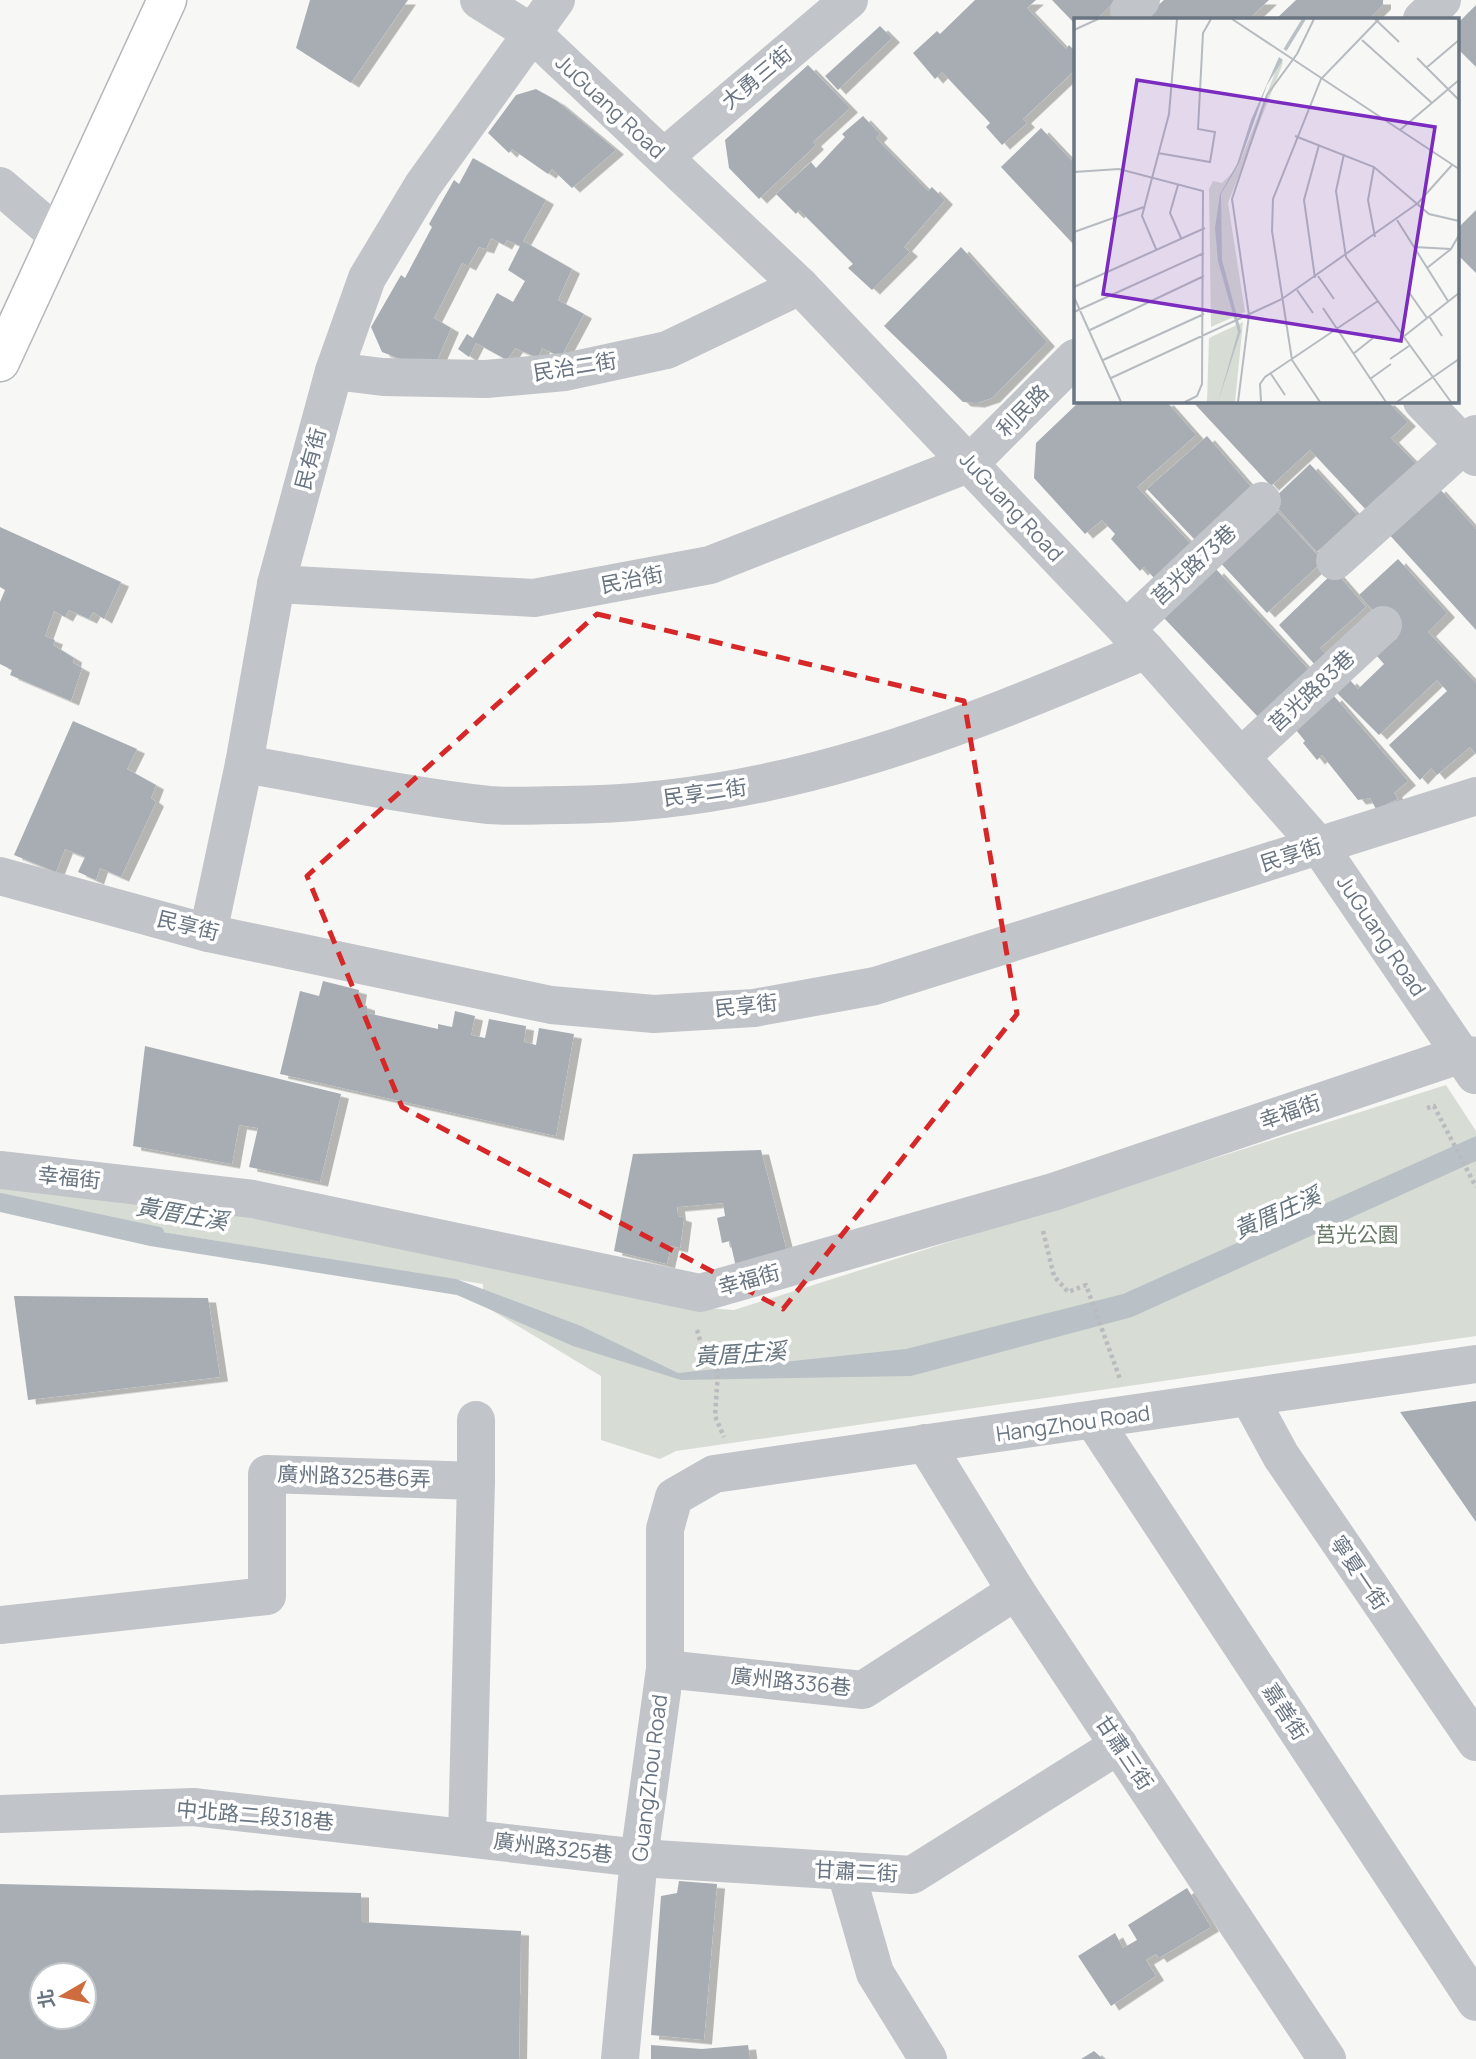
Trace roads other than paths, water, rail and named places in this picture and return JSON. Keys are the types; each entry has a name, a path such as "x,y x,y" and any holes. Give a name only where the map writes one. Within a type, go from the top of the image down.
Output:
{"main road":[{"path":"0,362 56,234 167,0"}],"lane":[{"name":"JuGuang Road","path":"479,0 532,33 800,286 1136,640 1320,846 1471,1062"},
{"name":"民有街","path":"208,933 244,764 276,584 334,372 367,278 423,185 556,0"},
{"path":"1423,18 1442,0"},
{"name":"大勇三街","path":"664,157 834,6"},
{"path":"0,186 56,234"},
{"name":"民治二街","path":"334,372 383,377 486,379 565,372 667,351 800,286"},
{"name":"利民路","path":"970,463 1074,359"},
{"path":"1335,561 1472,445 1423,402"},
{"name":"民治街","path":"276,584 534,598 710,565 970,463"},
{"name":"莒光路73巷","path":"1136,640 1262,501"},
{"name":"莒光路83巷","path":"1241,757 1383,625"},
{"name":"民享二街","path":"244,764 491,805 628,804 741,790 854,762 1004,710 1136,640"},
{"name":"民享街","path":"0,876 208,933 551,1005 654,1014 754,1008 875,986 1476,796"},
{"name":"幸福街","path":"0,1170 253,1199 700,1293 1053,1192 1471,1062"},
{"name":"HangZhou Road","path":"674,1497 714,1475 1476,1364"},
{"name":"寧夏一街","path":"1250,1399 1281,1456 1476,1742"},
{"path":"467,1838 477,1420"},
{"name":"嘉善街","path":"1094,1421 1476,2002"},
{"name":"甘肅三街","path":"925,1443 1016,1591 1327,2059"},
{"name":"廣州路325巷6弄","path":"0,1625 267,1596 267,1474 476,1481"},
{"name":"GuangZhou Road","path":"620,2059 639,1858 665,1669 665,1530 674,1497"},
{"name":"廣州路336巷","path":"665,1669 863,1690 1016,1591"},
{"name":"甘肅二街","path":"639,1858 912,1875 1119,1745"},
{"name":"中北路二段318巷","path":"0,1814 193,1807 467,1838"},
{"name":"廣州路325巷","path":"467,1838 639,1858"},
{"path":"846,1872 875,1973 928,2059"}],"waterway":[{"name":"黃厝庄溪","path":"0,1198 159,1232"}],"park label":[{"name":"莒光公園","path":"1357,1235"}]}
